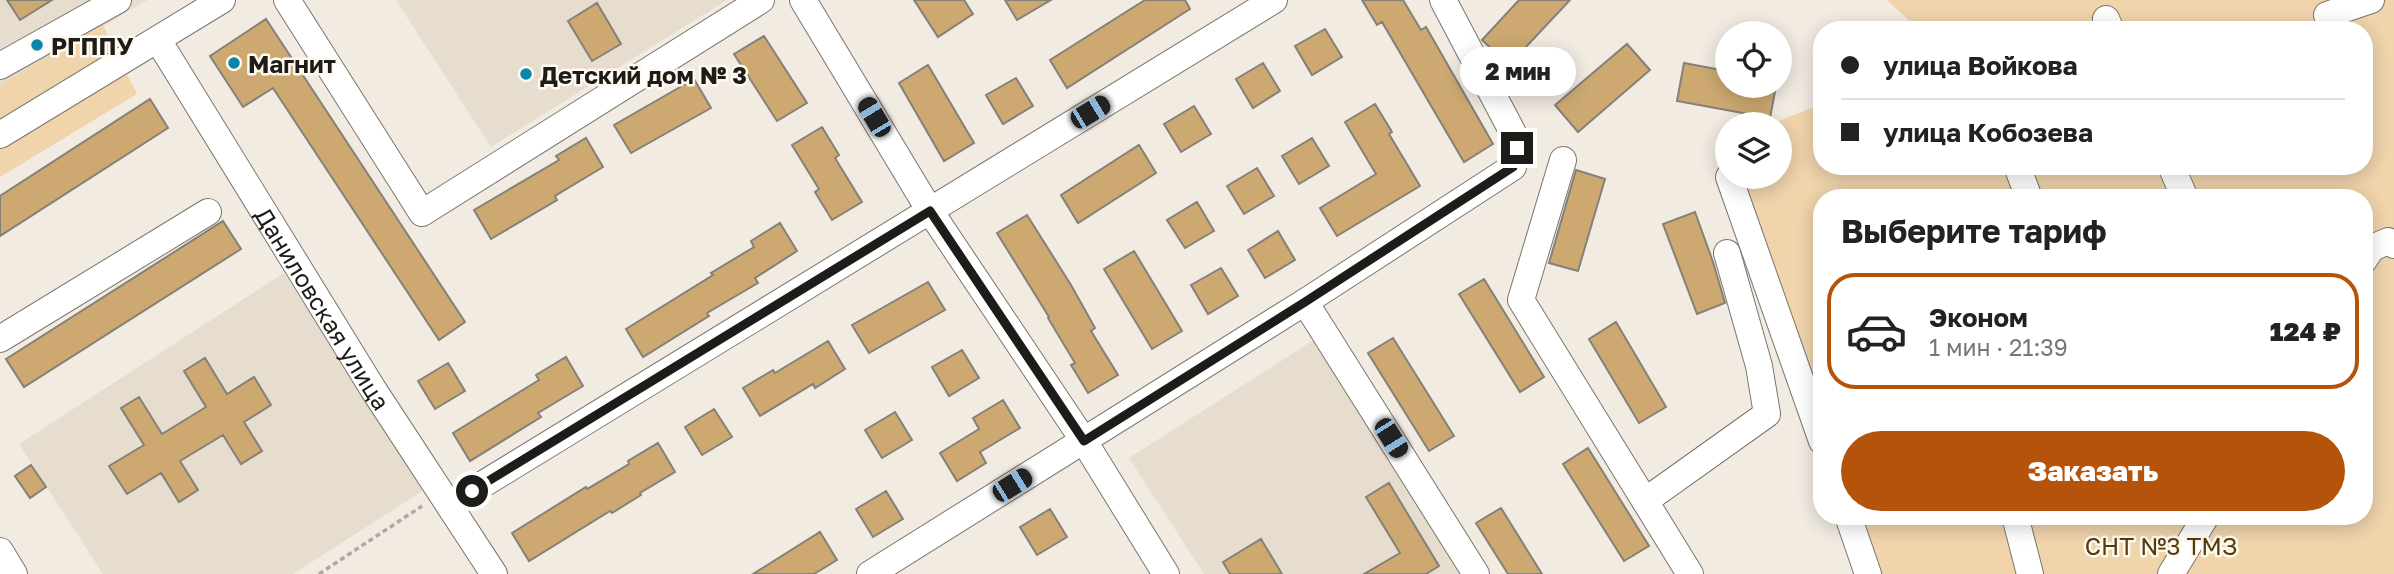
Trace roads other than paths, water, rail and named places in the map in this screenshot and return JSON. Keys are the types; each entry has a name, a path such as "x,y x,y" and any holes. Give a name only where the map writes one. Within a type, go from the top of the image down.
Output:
{"street":[{"path":"0,66 118,0"},
{"path":"0,135 222,0"},
{"path":"287,0 422,214 761,0"},
{"path":"803,0 930,211 1084,441 1166,574"},
{"path":"446,500 930,211 1274,0"},
{"path":"870,574 1305,302 1513,167 1517,148 1512,131 1443,0"},
{"path":"2327,15 2371,0"},
{"name":"Даниловская улица","path":"158,40 373,389 494,574"},
{"path":"1563,160 1521,300 1690,574"},
{"path":"1733,189 1813,415"},
{"path":"0,339 208,212"},
{"path":"2373,248 2388,241 2394,245"},
{"path":"1645,501 1767,414 1759,366 1727,253"},
{"path":"1305,302 1476,574"},
{"path":"1851,525 1868,574"},
{"path":"2017,525 2030,574"},
{"path":"2171,574 2201,525"},
{"path":"0,551 14,574"}],"place":[{"name":"РГППУ","path":"37,45"},
{"name":"Магнит","path":"234,63"},
{"name":"Детский дом № 3","path":"526,74"}],"park label":[{"name":"СНТ №3 ТМЗ","path":"2161,545"}]}
